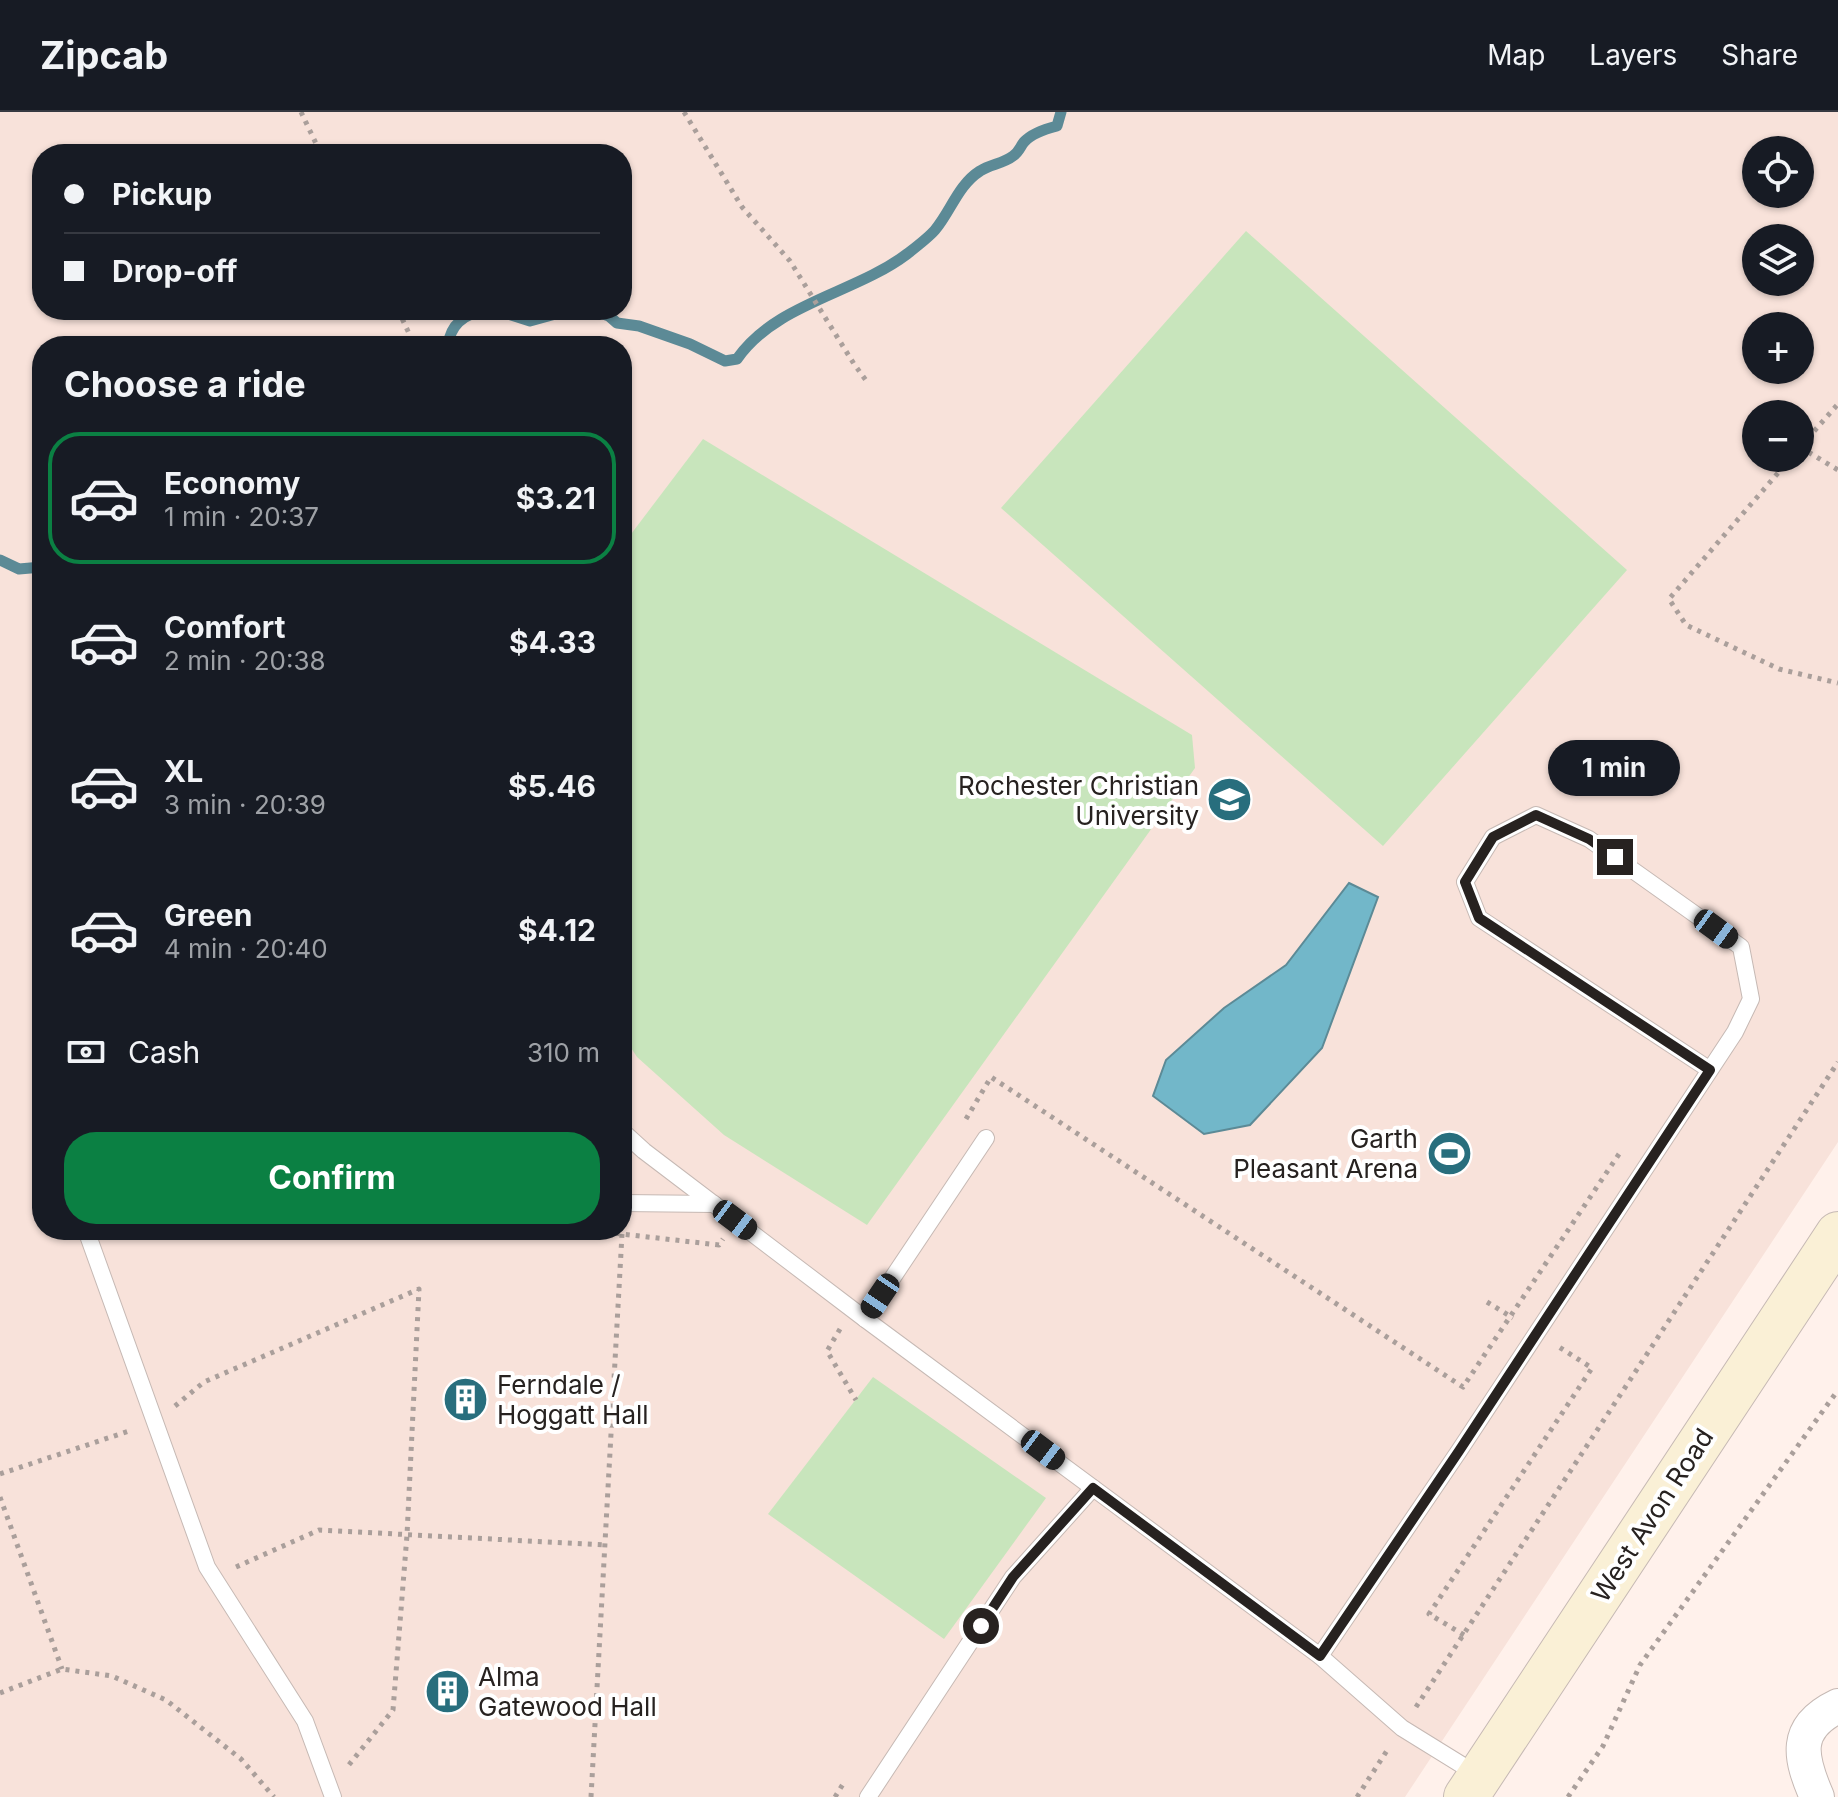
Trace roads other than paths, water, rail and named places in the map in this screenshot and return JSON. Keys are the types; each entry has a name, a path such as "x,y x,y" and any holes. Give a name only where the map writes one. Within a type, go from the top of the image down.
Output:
{"main road":[{"name":"West Avon Road","path":"1473,1787 1837,1238"}],"street":[{"path":"1817,1797 1803,1766 1805,1736 1822,1714 1838,1706"}],"lane":[{"path":"1320,1656 1537,1333 1735,1032 1751,999 1741,947 1589,839 1536,815 1493,837 1465,882 1479,918 1710,1070"},
{"path":"865,1319 986,1138"},
{"path":"632,1140 865,1319 1320,1656 1473,1787"},
{"path":"632,1203 714,1204"},
{"path":"90,1240 207,1567 305,1721 330,1793"},
{"path":"868,1797 1013,1577 1093,1488"}],"water":[{"path":"1349,883 1378,897 1322,1048 1250,1125 1204,1134 1153,1096 1166,1060 1224,1008 1286,965"}],"waterway":[{"path":"614,320 690,344 725,361 737,359 753,340 794,312 886,268 907,254 941,223 972,177 1013,156 1031,136 1057,126 1061,112"},
{"path":"450,336 462,320"},
{"path":"527,320 534,320"},
{"path":"0,560 19,569 32,568"}],"place":[{"name":"Rochester Christian University","path":"1230,800"},
{"name":"Garth Pleasant Arena","path":"1449,1153"},
{"name":"Ferndale / Hoggatt Hall","path":"466,1399"},
{"name":"Alma Gatewood Hall","path":"447,1691"}]}
